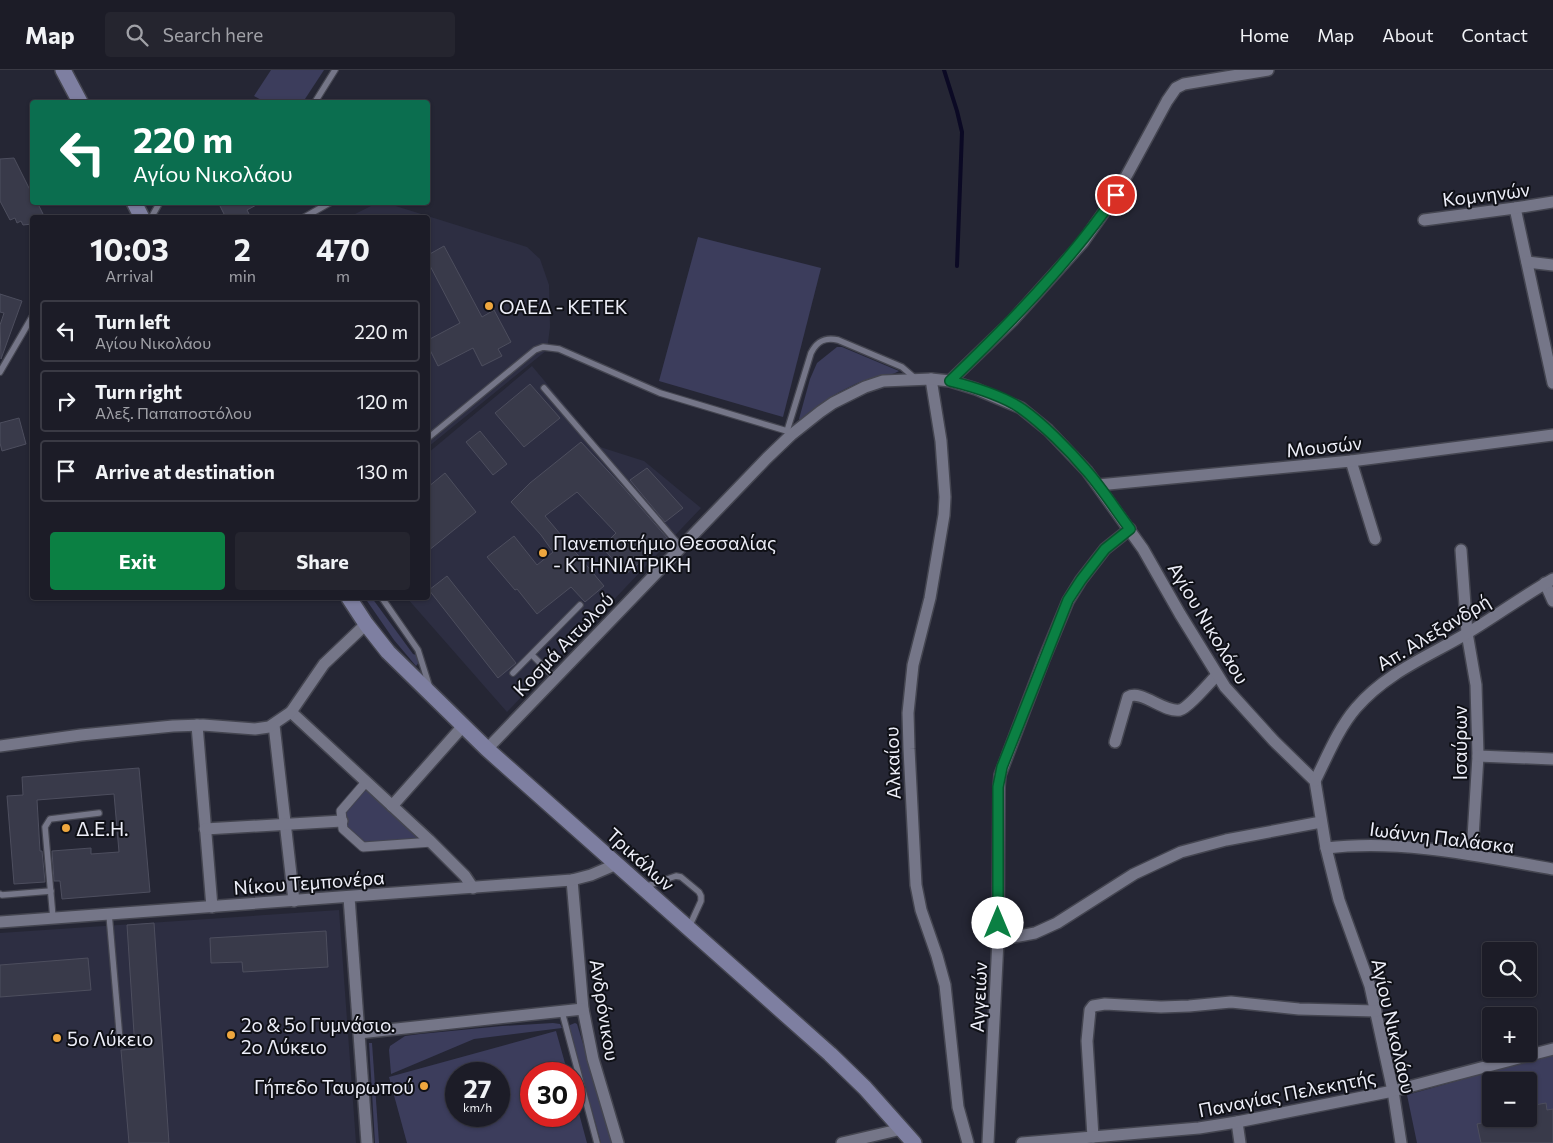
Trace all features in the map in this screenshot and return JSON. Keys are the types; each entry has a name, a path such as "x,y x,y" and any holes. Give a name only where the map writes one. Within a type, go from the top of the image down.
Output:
{"main road":[{"path":"63,70 79,100"},
{"name":"Τρικάλων","path":"350,600 388,652 487,749 830,1054 856,1079 914,1143"}],"street":[{"path":"950,381 1012,321 1083,242 1116,195 1160,113 1176,88 1191,82 1268,70"},
{"name":"Κομνηνών","path":"1424,220 1553,202"},
{"path":"1516,208 1553,383"},
{"path":"1527,262 1553,265"},
{"name":"Αγίου Νικολάου","path":"789,433 833,403 865,387 883,381 916,378 950,381 993,395 1021,408 1048,430 1088,471 1143,549 1230,694 1315,781 1326,848 1339,900 1366,974 1376,1011 1401,1143"},
{"name":"Αλκαίου","path":"931,379 941,441 945,497 944,515 930,598 914,665 908,712 909,758 916,885 921,910 945,986 958,1107 968,1143"},
{"name":"Κοσμά Αιτωλού","path":"487,749 789,433"},
{"name":"Μουσών","path":"1098,485 1352,461 1553,435"},
{"path":"1352,461 1375,539"},
{"name":"Αγγειών","path":"988,1143 998,940 998,787 1002,767 1068,600 1105,549 1130,529"},
{"name":"Ισαύρων","path":"1462,550 1467,634 1476,685 1478,756 1472,854"},
{"path":"1549,581 1553,601"},
{"name":"Απ. Αλεξανδρή","path":"1315,781 1344,725 1366,697 1392,675 1467,634 1549,581"},
{"path":"0,746 81,735 197,725 255,729 274,725 291,712 324,664 366,624"},
{"path":"1115,742 1128,697 1136,695 1171,709 1180,710 1188,705 1217,675"},
{"path":"291,712 432,842 465,876 473,888"},
{"path":"197,725 212,907"},
{"path":"274,725 294,901"},
{"path":"392,806 464,726"},
{"path":"1478,756 1553,759"},
{"path":"366,782 342,811 343,829 363,847 432,842"},
{"path":"205,829 342,821"},
{"path":"998,940 1035,932 1057,923 1134,874 1181,852 1218,841 1321,822"},
{"name":"Ιωάννη Παλάσκα","path":"1326,848 1368,844 1472,854 1553,869"},
{"name":"Νίκου Τεμπονέρα","path":"0,922 572,880 591,875 617,864"},
{"name":"Ανδρόνικου","path":"572,880 583,1009 593,1059 618,1143"},
{"path":"349,896 367,1143"},
{"path":"1092,1137 1087,1041 1090,1010 1094,1006 1105,1004 1161,1007 1231,1002 1299,1009 1376,1011"},
{"path":"359,1033 583,1009"},
{"name":"Παναγίας Πελεκητής","path":"1022,1143 1199,1128 1236,1122 1392,1091 1553,1049"},
{"path":"1236,1122 1240,1143"},
{"path":"842,1143 902,1130"}],"lane":[{"path":"316,100 336,70"},
{"path":"308,215 326,205"},
{"path":"0,372 30,320"},
{"path":"430,436 535,350 543,347 559,348 660,393 789,433 811,353 815,345 821,340 830,338 838,340 902,367 916,378"},
{"path":"544,388 680,546"},
{"path":"383,600 418,650 432,695"},
{"path":"513,673 580,605"},
{"path":"532,655 555,678"},
{"path":"53,918 45,827 47,822 50,819 99,813"},
{"path":"644,887 676,876 681,877 699,892 701,901 688,929"},
{"path":"0,894 51,891"},
{"path":"109,914 120,1041"},
{"path":"562,1012 597,1143"}],"shaded area":[{"path":"271,70 324,70 304,100 261,100 254,96"},
{"name":"ΟΑΕΔ - ΚΕΤΕΚ","path":"373,205 392,205 424,215 353,215"},
{"name":"ΟΑΕΔ - ΚΕΤΕΚ","path":"430,217 527,247 540,259 549,285 550,327 547,350 430,445"},
{"path":"698,237 821,268 783,417 659,381"},
{"path":"837,347 842,347 899,371 869,379 839,392 799,419 810,379 817,363"},
{"name":"Πανεπιστήμιο Θεσσαλίας - ΚΤΗΝΙΑΤΡΙΚΗ","path":"532,366 600,447 644,461 701,508 507,712 409,600 430,600 430,451"},
{"path":"366,600 373,600 413,654 419,656 420,661 416,666 394,640"},
{"path":"368,784 429,841 364,845 345,828 344,812"},
{"name":"2ο & 5ο Γυμνάσιο. 2ο Λύκειο","path":"339,910 356,1143 0,1143 0,933"},
{"path":"553,1023 560,1024 562,1028 474,1039 391,1074 390,1046 405,1036"},
{"path":"577,1024 613,1143 601,1143 585,1086 585,1062 578,1062 569,1028 570,1025"},
{"name":"Γήπεδο Ταυρωπού","path":"556,1031 565,1062 520,1062 520,1127 583,1127 587,1143 407,1143 389,1077"},
{"path":"369,1043 372,1043 379,1143 375,1143"},
{"path":"1553,1054 1553,1143 1417,1143 1407,1095 1482,1074 1482,1127 1537,1127 1537,1072 1489,1072 1525,1062 1537,1062 1537,1058"}],"building":[{"path":"14,158 30,190 30,205 38,205 44,215 30,215 30,224 23,225 21,221 17,223 15,218 10,220 0,201 0,159"},
{"path":"220,205 256,205 247,210 250,215 224,215"},
{"path":"444,246 482,317 494,310 511,342 498,349 502,356 482,366 473,348 438,366 430,350 430,339 460,323 430,266 430,254"},
{"path":"0,294 22,301 1,359 0,325 4,313 0,312"},
{"path":"530,384 560,418 524,447 495,413"},
{"path":"19,418 26,444 2,451 0,423"},
{"path":"480,431 507,464 493,475 466,442"},
{"path":"581,442 668,539 626,574 602,547 616,533 577,492 545,516 604,586 585,602 571,587 537,614 487,557 514,536 537,565 553,552 541,535 511,502 530,483"},
{"path":"647,468 683,508 665,522 630,480"},
{"path":"445,473 476,512 430,549 430,485"},
{"path":"447,576 516,663 498,678 430,589"},
{"path":"139,768 150,892 62,899 60,881 54,881 52,851 91,848 91,854 119,852 114,794 37,800 40,851 42,851 45,882 14,884 7,796 23,795 22,777"},
{"path":"154,923 169,1143 129,1143 121,1050 135,1049 127,925"},
{"path":"326,931 328,967 243,972 242,962 211,963 210,938"},
{"path":"88,958 91,990 0,997 0,965"},
{"path":"1546,1103 1547,1110 1553,1109 1553,1143 1481,1143 1477,1124 1482,1123 1482,1127 1537,1127 1537,1105"}],"waterway":[{"path":"944,70 962,132 957,266"}],"place":[{"name":"ΟΑΕΔ - ΚΕΤΕΚ","path":"489,306"},
{"name":"Πανεπιστήμιο Θεσσαλίας - ΚΤΗΝΙΑΤΡΙΚΗ","path":"543,553"},
{"name":"Δ.Ε.Η.","path":"66,828"},
{"name":"2ο & 5ο Γυμνάσιο. 2ο Λύκειο","path":"231,1035"},
{"name":"5ο Λύκειο","path":"57,1038"},
{"name":"Γήπεδο Ταυρωπού","path":"424,1086"}],"route":[{"path":"998,923 998,787 1002,767 1068,600 1105,549 1130,529 1088,471 1048,430 1021,408 993,395 950,381 1012,321 1069,258 1096,225 1116,195"}]}
